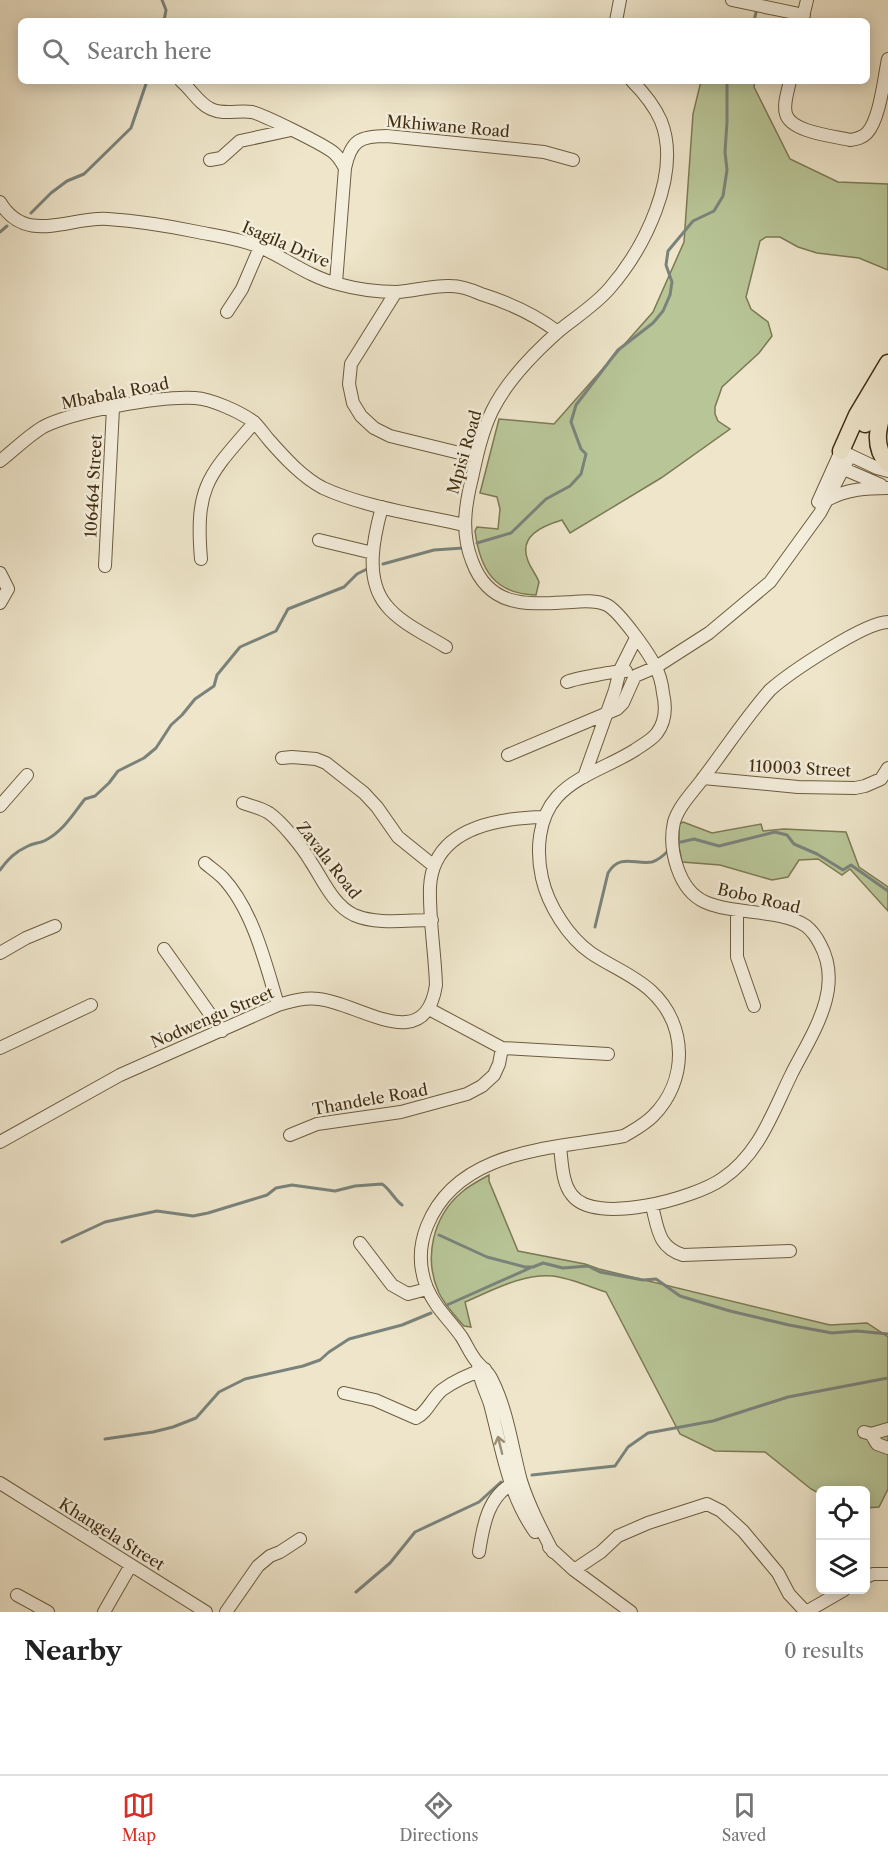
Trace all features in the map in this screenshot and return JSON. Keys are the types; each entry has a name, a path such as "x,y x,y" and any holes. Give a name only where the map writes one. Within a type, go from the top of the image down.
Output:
{"main road":[{"path":"842,460 857,415 888,363"},
{"path":"842,460 888,387"},
{"path":"888,395 877,430 879,450 888,464"}],"street":[{"path":"617,18 620,0"},
{"path":"732,0 803,18 807,0"},
{"path":"790,84 785,112 792,123 802,129 850,140 857,139 869,130 876,114 888,59"},
{"path":"185,84 209,109 252,112 323,145 335,154 345,168"},
{"name":"Mpisi Road","path":"635,84 647,96 655,110 665,138 667,166 657,206 646,232 608,290 558,332 506,387 487,423 476,457 466,502 464,525 471,560 482,580 494,593 509,601 527,604 600,602 613,609 656,667"},
{"path":"210,160 221,158 240,141 291,130"},
{"name":"Mkhiwane Road","path":"336,284 345,168 354,144 363,137 544,152 573,160"},
{"name":"Isagila Drive","path":"0,202 17,220 29,226 44,227 109,219 162,225 230,238 260,247 302,271 336,284 396,292 438,286 465,288 514,305 537,316 558,332"},
{"path":"227,312 242,289 260,247"},
{"path":"396,292 351,364 349,384 353,403 361,416 374,428 390,436 476,457"},
{"name":"Mbabala Road","path":"0,461 42,428 60,420 170,398 197,398 226,407 254,423 291,464 314,482 338,494 382,507 464,525"},
{"name":"106464 Street","path":"105,566 113,408"},
{"path":"201,559 198,528 206,485 216,467 254,423"},
{"path":"842,460 888,471"},
{"path":"842,460 888,488"},
{"path":"508,755 617,709 623,703 632,679 639,673 656,667 709,633 757,594 784,564 829,499 842,460"},
{"path":"803,536 842,460"},
{"path":"829,499 839,493 852,490 888,488"},
{"path":"382,507 373,553 377,590 386,605 402,619 446,647"},
{"path":"319,540 373,553"},
{"path":"0,573 7,586 7,594 0,603"},
{"name":"Bobo Road","path":"560,1147 566,1184 572,1195 579,1202 617,1208 652,1206 688,1196 712,1186 738,1168 761,1139 824,1010 828,972 826,956 817,939 806,926 790,920 737,911 702,901 687,888 678,868 673,839 674,822 685,801 761,699 786,676 871,626 888,622"},
{"path":"584,777 620,670 636,638"},
{"path":"631,1612 553,1552 525,1518 515,1482 503,1408 481,1368 427,1289 422,1269 421,1248 431,1216 441,1199 460,1181 505,1157 624,1136 640,1127 654,1115 673,1089 678,1075 680,1052 676,1029 667,1010 651,991 590,952 574,938 550,900 542,879 540,858 544,817 555,799 568,787 626,756 656,735 662,725 666,708 656,667"},
{"path":"567,682 620,670 639,673"},
{"path":"282,759 292,757 316,759 326,763 364,793 398,837 434,866"},
{"name":"110003 Street","path":"703,778 798,788 855,788 881,779 888,768"},
{"path":"0,806 27,775"},
{"name":"Zavala Road","path":"243,803 272,816 310,859 338,904 352,914 366,919 432,920"},
{"path":"544,817 494,822 463,833 449,844 434,866 430,886 436,985 434,999 429,1009 502,1048 608,1054"},
{"path":"205,863 230,887 251,924 278,1005"},
{"path":"737,911 737,957 754,1006"},
{"path":"0,953 26,938 55,926"},
{"path":"164,949 222,1031"},
{"name":"Nodwengu Street","path":"0,1142 120,1075 278,1005 302,999 320,999 388,1022 403,1023 418,1018 429,1009"},
{"path":"0,1048 91,1005"},
{"name":"Thandele Road","path":"290,1135 317,1124 401,1112 467,1094 482,1086 494,1075 500,1064 502,1048"},
{"path":"652,1206 662,1242 672,1252 683,1256 790,1251"},
{"path":"360,1243 394,1287 408,1294 427,1289"},
{"path":"344,1393 375,1400 416,1418 442,1390 481,1368"},
{"path":"888,1429 868,1433 877,1444 888,1448"},
{"path":"479,1552 484,1522 489,1511 500,1492 515,1482"},
{"name":"Khangela Street","path":"0,1483 206,1612"},
{"path":"574,1570 618,1536 648,1523 707,1504 721,1511 742,1531 778,1573 789,1594 806,1612 837,1594"},
{"path":"226,1612 258,1566 270,1556 300,1539"},
{"path":"104,1612 131,1565"},
{"path":"870,1575 888,1574"},
{"path":"17,1595 48,1612"}],"green space":[{"path":"700,84 754,84 790,159 838,182 888,184 888,270 859,258 817,253 798,247 780,237 766,237 760,241 746,297 751,309 768,322 772,336 759,353 722,387 715,414 718,421 730,429 661,478 570,533 562,520 534,533 526,545 526,552 529,564 539,582 536,595 509,590 492,577 485,568 475,531 477,527 498,529 500,509 497,497 480,493 499,419 554,424 653,312 684,242 693,114"},
{"path":"683,822 712,833 761,824 763,831 784,829 846,832 859,867 888,887 888,911 850,869 842,875 818,859 799,860 788,877 772,880 720,865 682,862 679,847 679,824"},
{"path":"489,1175 489,1181 518,1251 585,1264 830,1325 867,1323 888,1337 888,1489 879,1507 870,1508 870,1486 816,1486 816,1492 765,1452 715,1451 680,1434 606,1292 560,1277 530,1277 465,1302 471,1327 464,1326 439,1293 434,1280 432,1252 438,1225 444,1213 468,1187"}],"waterway":[{"path":"162,0 166,10 165,18"},
{"path":"755,18 757,8"},
{"path":"31,213 67,181 84,174 131,128 146,84"},
{"path":"477,543 511,533 546,499 570,486 581,474 586,454 581,449 571,422 576,405 618,350 653,323 663,311 670,295 672,282 666,265 668,251 693,221 714,211 723,196 727,170 725,152 727,84"},
{"path":"0,232 7,226"},
{"path":"383,564 434,550 463,548"},
{"path":"0,870 19,851 44,841 58,831 85,799 95,796 118,771 144,758 156,748 171,725 195,699 214,686 217,675 240,647 276,631 288,609 344,587 357,574 367,569"},
{"path":"681,842 694,839 719,846 775,832 787,835 794,844 817,854 843,870 851,865 888,891"},
{"path":"595,927 608,873 613,867 618,863 628,861 652,862 668,851"},
{"path":"62,1242 105,1222 157,1211 193,1216 267,1195 276,1188 292,1185 335,1191 355,1186 382,1184 402,1205"},
{"path":"439,1235 487,1257 525,1267 543,1263 563,1268 588,1266 600,1272 643,1280 656,1279 680,1296 789,1325 832,1333 857,1331 888,1334"},
{"path":"447,1305 530,1268"},
{"path":"105,1439 173,1427 196,1418 219,1392 245,1379 320,1360 349,1339 402,1325 431,1313"},
{"path":"532,1475 615,1466 628,1447 648,1433 713,1421 788,1397 888,1378"},
{"path":"356,1592 390,1563 415,1532 479,1502 501,1482"}]}
